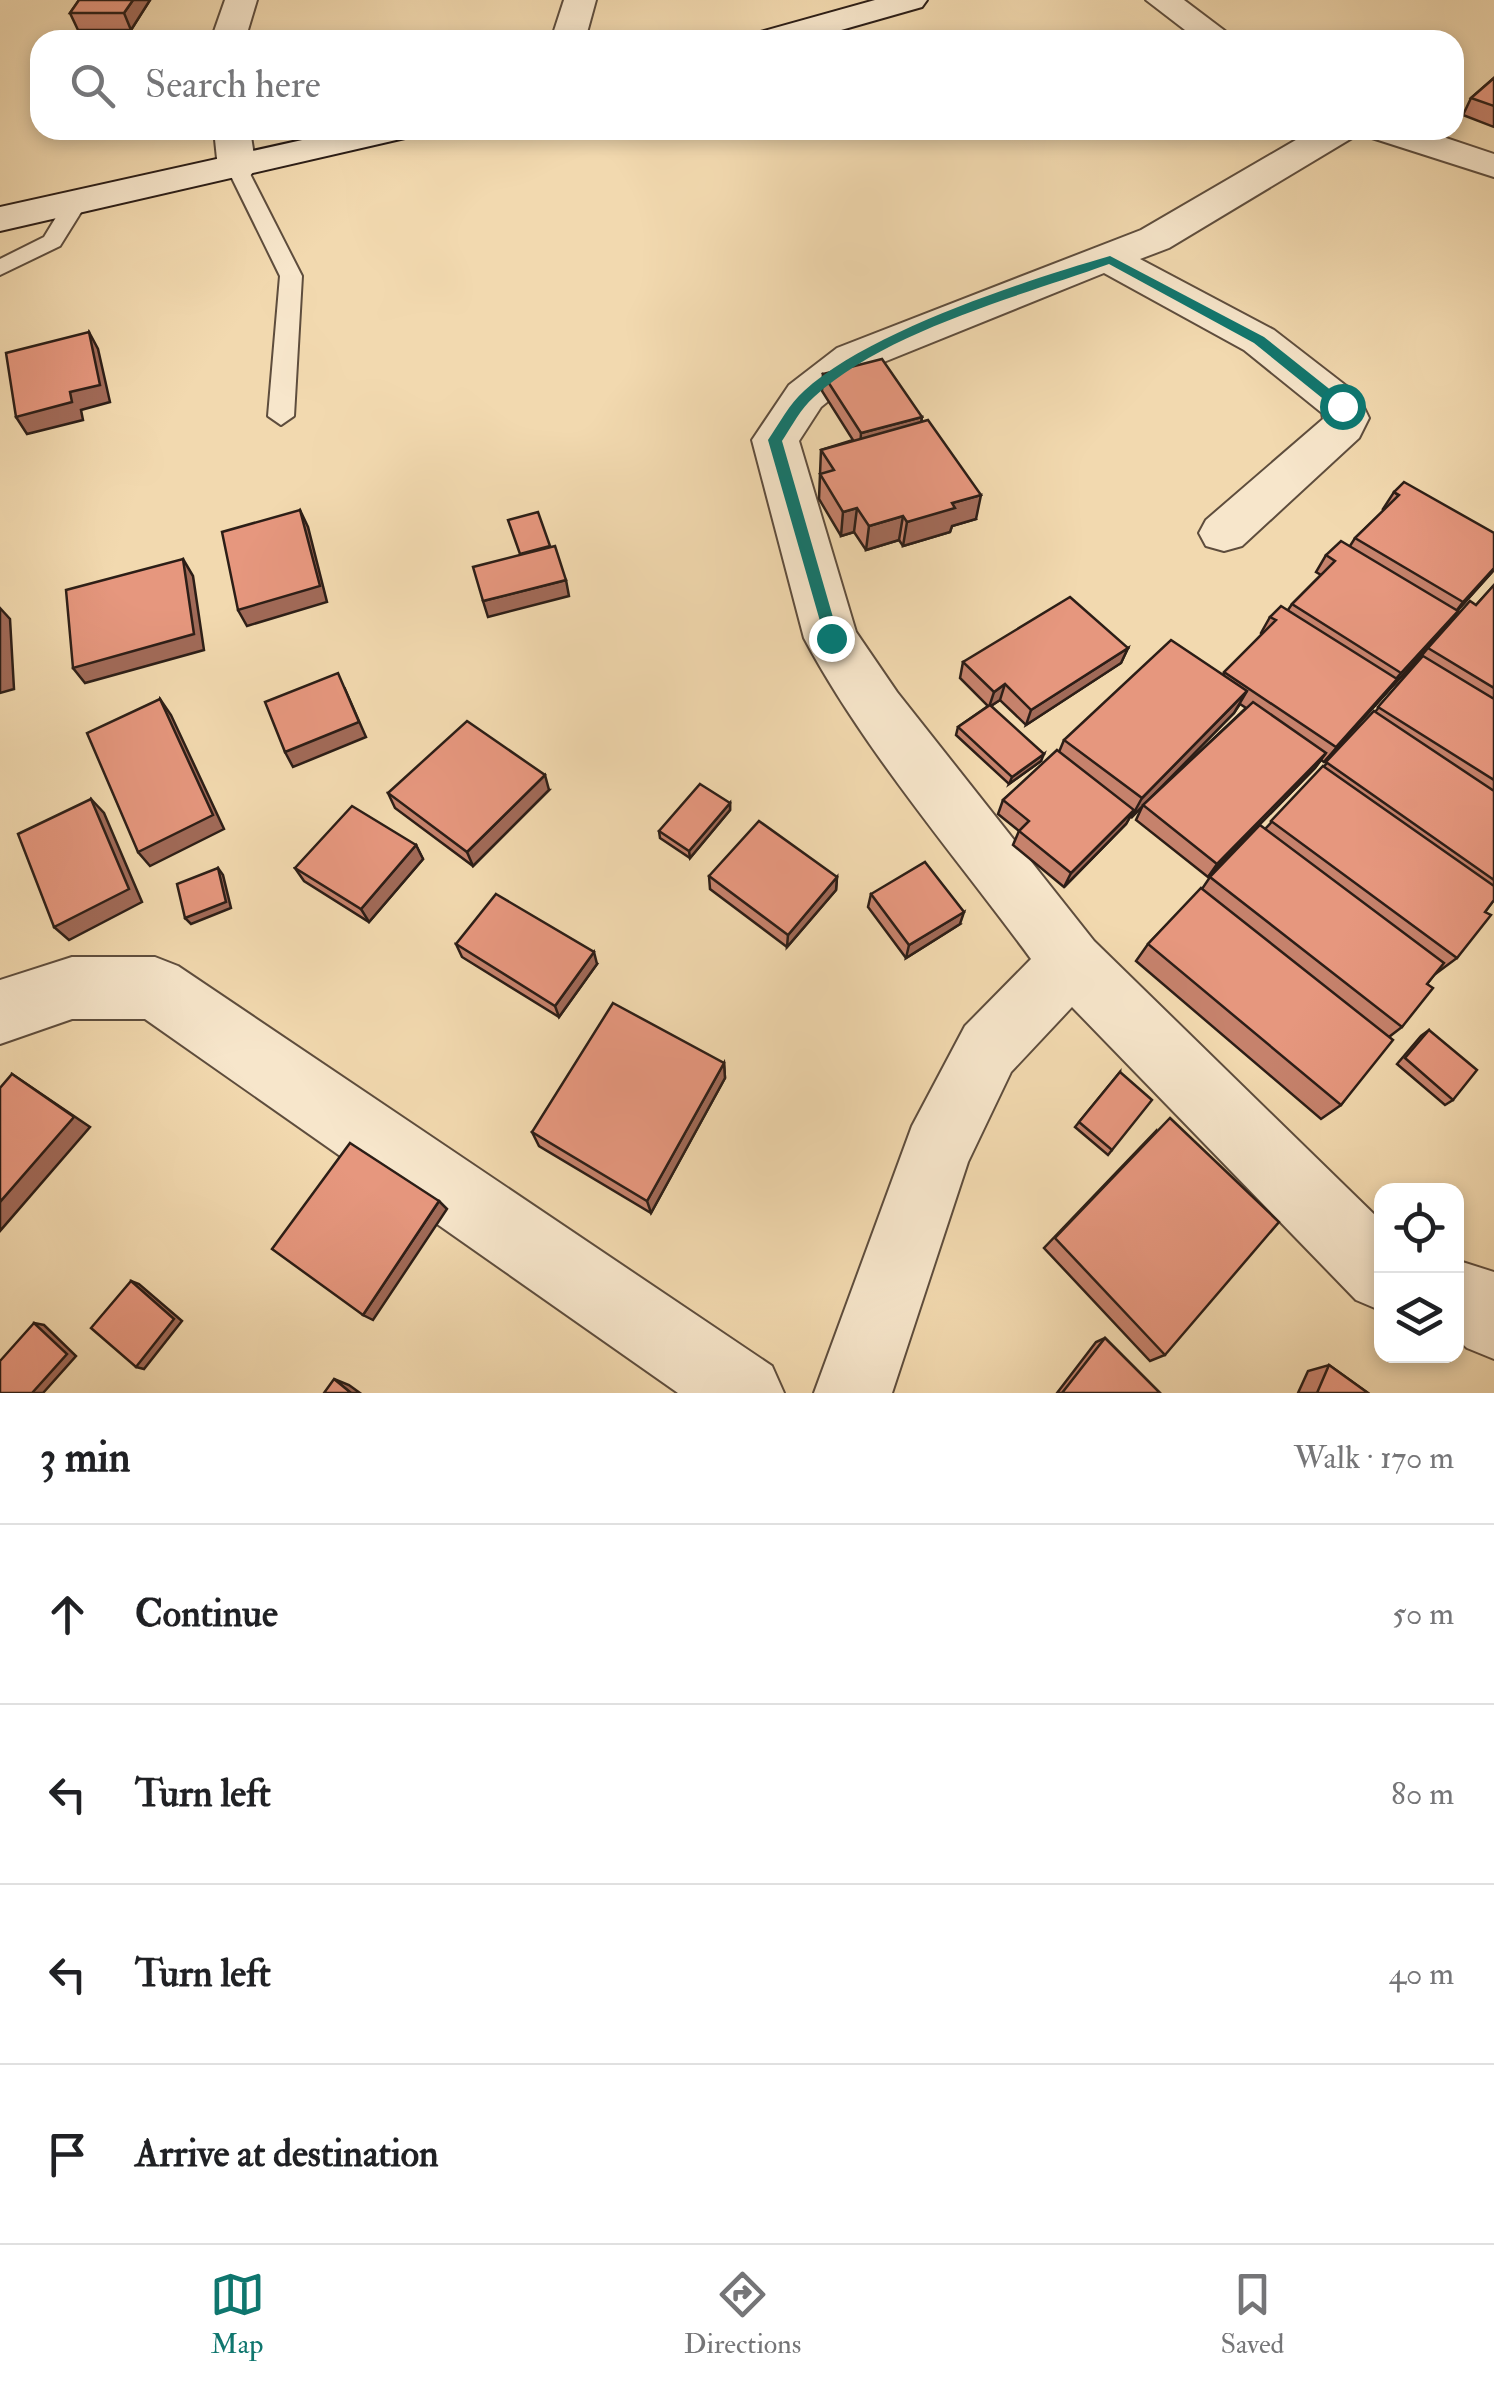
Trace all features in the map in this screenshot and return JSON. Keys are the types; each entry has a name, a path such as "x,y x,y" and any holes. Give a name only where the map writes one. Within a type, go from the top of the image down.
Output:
{"street":[{"path":"231,30 241,0"},
{"path":"571,30 580,0"},
{"path":"1162,0 1206,30"},
{"path":"802,30 890,3"},
{"path":"233,140 236,168"},
{"path":"0,219 351,140"},
{"path":"1323,140 1199,216 1110,259 957,314 853,358 806,396 775,440 831,638 877,708 1072,962 1381,1273"},
{"path":"1415,140 1494,166"},
{"path":"1110,259 1259,340 1342,406 1346,418 1343,428 1224,533"},
{"path":"853,1393 937,1151 988,1049 1072,962"},
{"path":"0,1012 72,988 156,988 745,1393"}],"lane":[{"path":"236,168 291,276 281,416"},
{"path":"0,268 52,241 78,200"}],"building":[{"path":"79,0 133,0 124,13 70,13"},
{"path":"1494,78 1494,106 1471,98"},
{"path":"89,332 100,385 70,392 72,402 16,417 6,353"},
{"path":"882,359 922,417 861,433 823,374"},
{"path":"928,420 981,495 952,503 955,508 907,522 903,516 869,526 857,508 843,512 820,474 834,470 821,450"},
{"path":"1404,482 1494,533 1494,568 1463,602 1355,538 1399,495 1394,492"},
{"path":"300,510 320,586 238,610 222,532"},
{"path":"538,512 550,546 520,554 508,520"},
{"path":"1341,541 1458,611 1401,673 1292,604 1335,561 1326,555"},
{"path":"555,546 566,580 483,601 473,567"},
{"path":"183,559 194,634 73,668 66,590"},
{"path":"1494,585 1494,688 1428,648 1470,601 1476,605"},
{"path":"1070,597 1128,648 1031,710 1005,684 994,692 963,662"},
{"path":"1281,606 1397,679 1336,747 1224,672 1276,620 1270,617"},
{"path":"1171,640 1247,691 1142,798 1064,740"},
{"path":"1423,656 1494,699 1494,780 1378,707"},
{"path":"338,673 359,722 285,752 265,702"},
{"path":"160,699 213,815 138,852 87,733"},
{"path":"1253,702 1326,753 1217,864 1143,805"},
{"path":"990,705 1044,754 1012,777 958,727"},
{"path":"1374,711 1494,791 1494,880 1326,762"},
{"path":"467,721 545,775 467,852 388,793"},
{"path":"1057,750 1134,810 1071,873 1019,831 1029,821 1003,800"},
{"path":"1323,766 1494,886 1494,900 1485,912 1491,915 1457,958 1271,821"},
{"path":"700,784 730,803 689,851 659,831"},
{"path":"91,799 129,889 54,927 18,834"},
{"path":"352,806 416,845 361,909 295,868"},
{"path":"759,821 837,877 788,935 709,876"},
{"path":"1260,825 1444,963 1427,984 1433,988 1402,1027 1210,877"},
{"path":"925,862 964,912 909,945 871,894"},
{"path":"218,868 226,902 185,918 177,884"},
{"path":"1201,888 1393,1040 1341,1105 1148,944"},
{"path":"496,894 594,952 555,1006 456,944"},
{"path":"613,1003 724,1063 647,1201 532,1132"},
{"path":"1429,1030 1477,1070 1453,1100 1405,1058"},
{"path":"1120,1072 1152,1100 1112,1150 1079,1122"},
{"path":"12,1074 74,1117 0,1202 0,1088"},
{"path":"1170,1118 1279,1222 1165,1355 1055,1238"},
{"path":"350,1143 439,1201 363,1315 272,1249"},
{"path":"131,1281 174,1319 136,1367 91,1328"},
{"path":"34,1323 67,1354 32,1393 0,1393 0,1361"},
{"path":"1105,1338 1160,1393 1062,1393"},
{"path":"1329,1365 1368,1393 1317,1393"},
{"path":"334,1379 351,1393 324,1393"}],"route":[{"path":"831,638 775,440 806,396 853,358 957,314 1110,259 1259,340 1342,406"}]}
